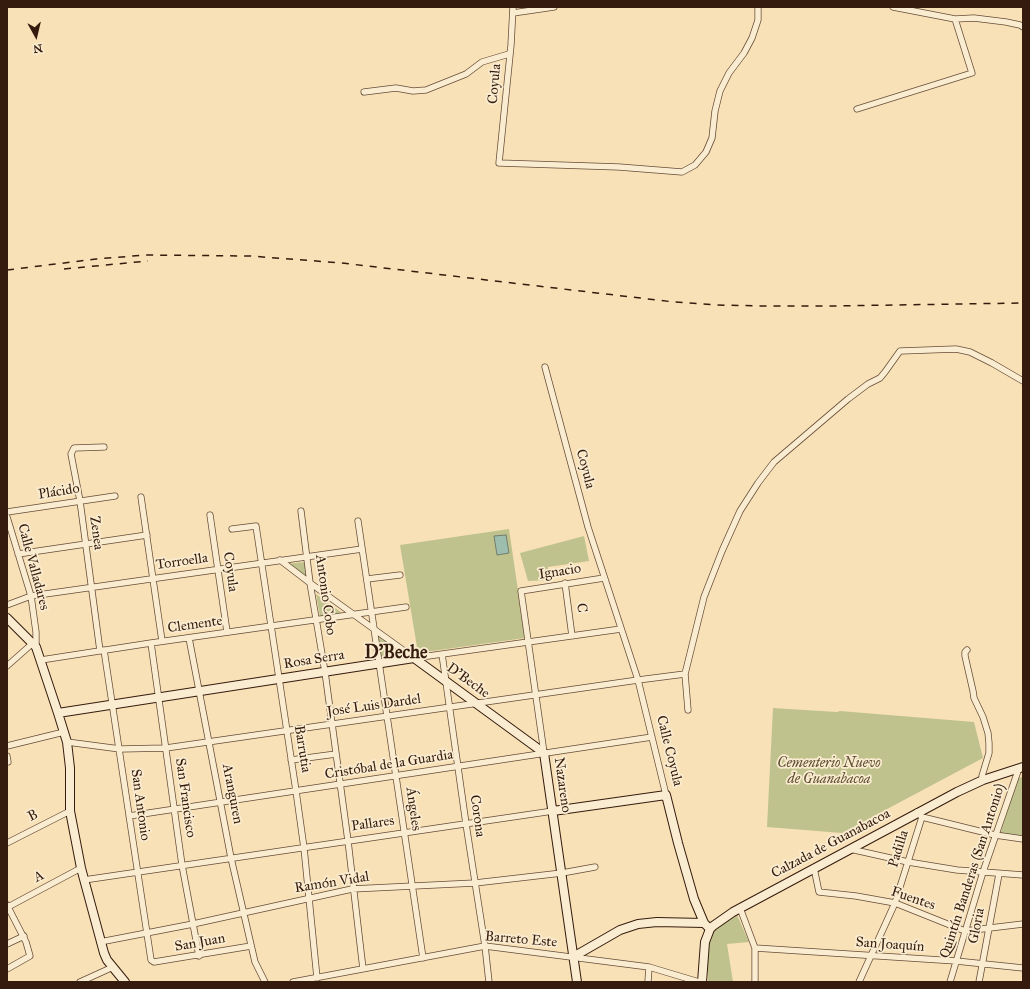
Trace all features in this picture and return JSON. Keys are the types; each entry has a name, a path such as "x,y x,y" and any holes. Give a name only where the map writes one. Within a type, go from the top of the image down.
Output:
{"street":[{"path":"513,10 554,7"},
{"name":"Coyula","path":"513,10 500,163 618,167 682,172 695,165 706,152 712,138 715,111 720,91 728,72 744,53 752,38 758,20 758,7"},
{"path":"893,7 955,18 974,18 1020,24 1023,27"},
{"path":"857,109 972,73 955,18"},
{"path":"364,92 396,88 413,91 426,90 466,74 482,62 509,54"},
{"path":"688,710 685,674 704,598 722,551 740,511 774,462 848,399 868,384 880,378 900,352 956,349 970,352 992,363 1023,382"},
{"name":"Coyula","path":"545,367 588,527 604,578"},
{"name":"Zenea","path":"102,651 91,587 80,501 71,454 74,448 104,447"},
{"name":"Plácido","path":"7,512 115,496"},
{"path":"141,497 162,641"},
{"name":"Antonio Cobo","path":"302,511 310,584 325,672 348,841 352,889 363,969"},
{"name":"Coyula","path":"210,515 227,632"},
{"name":"Calle Valladares","path":"7,518 31,596 36,632 34,645"},
{"name":"Ángeles","path":"358,521 423,958"},
{"name":"Barrutia","path":"232,529 256,526 304,848 317,978"},
{"path":"18,554 147,535"},
{"name":"Torroella","path":"7,605 31,596 261,562 362,549"},
{"name":"D'Beche","path":"280,560 310,584 375,629 544,753"},
{"path":"367,579 400,575"},
{"name":"Ignacio","path":"522,591 604,578"},
{"name":"Calle Coyula","path":"604,578 638,680 678,843 694,899 704,923 710,929"},
{"name":"C","path":"565,583 572,636"},
{"name":"Nazareno","path":"522,591 577,982"},
{"name":"Clemente","path":"41,660 162,641 406,607"},
{"path":"7,618 34,645 41,660 58,712 67,742 70,768 70,811 81,868 100,942 107,960 125,982"},
{"name":"Rosa Serra","path":"58,712 380,663 621,629"},
{"name":"Aranguren","path":"189,638 231,858 255,962 265,982"},
{"name":"San Francisco","path":"151,643 182,865 199,956"},
{"path":"7,666 34,645"},
{"path":"967,650 965,652 965,656 974,698 983,717 989,743 989,753 982,776 983,780"},
{"name":"San Antonio","path":"102,651 120,749 147,933 153,962"},
{"name":"Corona","path":"442,654 489,982"},
{"name":"José Luis Dardel","path":"67,742 120,749 166,748 685,674"},
{"path":"7,746 64,732"},
{"name":"Cristóbal de la Guardia","path":"129,816 652,737"},
{"path":"291,760 336,754"},
{"name":"Calzada de Guanabacoa","path":"710,929 740,908 850,849 920,815 983,780 1021,767"},
{"name":"Quintín Banderas (San Antonio)","path":"950,982 995,835 1021,767"},
{"name":"Pallares","path":"84,880 666,795"},
{"name":"B","path":"7,843 70,811"},
{"path":"920,815 995,835 1023,840"},
{"name":"Padilla","path":"859,982 895,903 908,862 920,815"},
{"path":"850,849 908,862 957,870 1023,875"},
{"name":"Ramón Vidal","path":"100,942 193,924 352,889 475,883 562,873 595,867"},
{"name":"A","path":"7,906 81,868"},
{"name":"Fuentes","path":"814,868 819,892 856,896 895,903 965,931 1023,924"},
{"name":"Gloria","path":"979,982 999,874"},
{"path":"7,906 24,936 30,957 7,968"},
{"path":"740,908 755,948 756,982"},
{"path":"573,957 620,930 638,924 657,922 704,923"},
{"path":"702,982 705,942 710,929"},
{"path":"7,944 24,936"},
{"name":"San Juan","path":"153,962 199,956 251,946"},
{"name":"Barreto Este","path":"293,982 485,946 649,968 699,982"},
{"name":"San Joaquín","path":"755,948 956,961 1023,968"},
{"path":"80,982 114,967"},
{"path":"648,982 649,968"}],"green space":[{"path":"509,529 525,638 418,653 400,545"},
{"path":"584,536 589,561 548,567 548,580 528,581 520,553"},
{"path":"305,562 308,580 286,564"},
{"path":"316,594 342,613 320,617"},
{"path":"377,635 410,657 381,661"},
{"name":"Cementerio Nuevo de Guanabacoa","path":"773,708 840,711 974,722 983,758 842,833 767,827"},
{"path":"1023,777 1023,838 1000,835 1018,778"},
{"path":"737,915 749,942 727,944 733,982 708,981 708,944 714,931"}],"shaded area":[{"path":"506,535 509,553 497,555 494,536"}],"railway":[{"path":"7,270 96,259 146,255 250,256 342,263 674,302 717,305 831,306 1023,303"},
{"path":"64,269 148,261"}],"district":[{"name":"D'Beche","path":"396,654"}]}
